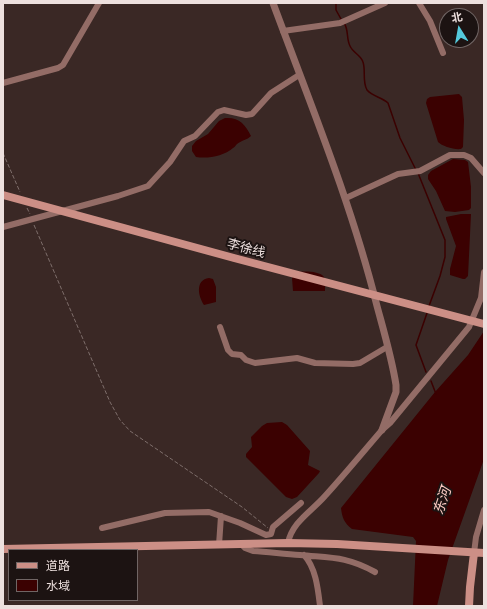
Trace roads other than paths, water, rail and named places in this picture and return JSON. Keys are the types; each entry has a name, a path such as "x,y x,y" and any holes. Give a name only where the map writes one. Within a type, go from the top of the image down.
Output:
{"main road":[{"name":"李徐线","path":"3,195 484,324"},
{"path":"3,549 288,543 337,544 484,553"},
{"path":"469,606 473,552"}],"street":[{"path":"3,83 64,65 99,3"},
{"path":"273,3 346,198 367,265 395,381 396,392 382,430"},
{"path":"283,31 335,25 385,3"},
{"path":"419,3 430,21 443,53"},
{"path":"3,226 118,196 148,186 170,162 184,141 195,136 218,112 224,110 246,115 252,114 271,93 299,75"},
{"path":"346,198 398,174 416,171 450,155 457,154 471,158 484,173"},
{"path":"288,543 291,532 296,525 325,496 382,430 390,423 469,327 481,298 484,272"},
{"path":"220,327 228,350 241,355 246,360 255,363 297,358 315,363 357,364 387,347"},
{"path":"102,528 165,513 209,512 240,523 264,535 271,534 273,527 301,503"},
{"path":"473,552 484,510"},
{"path":"219,545 221,516"},
{"path":"242,545 253,551 326,556 343,559 360,563 375,572"},
{"path":"304,555 311,563 314,570 320,606"}],"water":[{"path":"459,94 462,97 464,120 463,147 461,149 455,149 442,145 438,142 426,103 427,99 430,97"},
{"path":"225,118 238,120 241,122 251,136 221,155 201,158 196,157 192,151 192,146 196,141 208,134 219,121"},
{"path":"453,159 465,160 468,162 471,187 471,208 469,210 455,212 445,211 436,191 428,179 428,175 431,171"},
{"path":"471,214 468,276 465,279 450,275 450,269 456,246 446,219 446,217"},
{"path":"298,272 312,272 322,275 325,280 325,291 293,291 292,278"},
{"path":"209,278 213,279 216,287 216,302 204,305 200,297 199,289 201,282"},
{"name":"东河","path":"484,331 484,459 448,560 437,606 413,606 416,541 413,537 352,529 344,520 341,508 435,392 468,355"},
{"path":"282,422 287,425 310,451 308,465 320,471 297,497 292,499 286,497 246,457 246,454 252,447 251,437 267,423"}],"waterway":[{"path":"336,3 336,10 341,19"},
{"path":"344,23 350,46 363,62 367,90 388,103 400,138 416,170"},
{"path":"418,173 445,240 445,257 429,306"},
{"path":"426,372 416,345 427,313"},
{"path":"431,381 436,394"}]}
